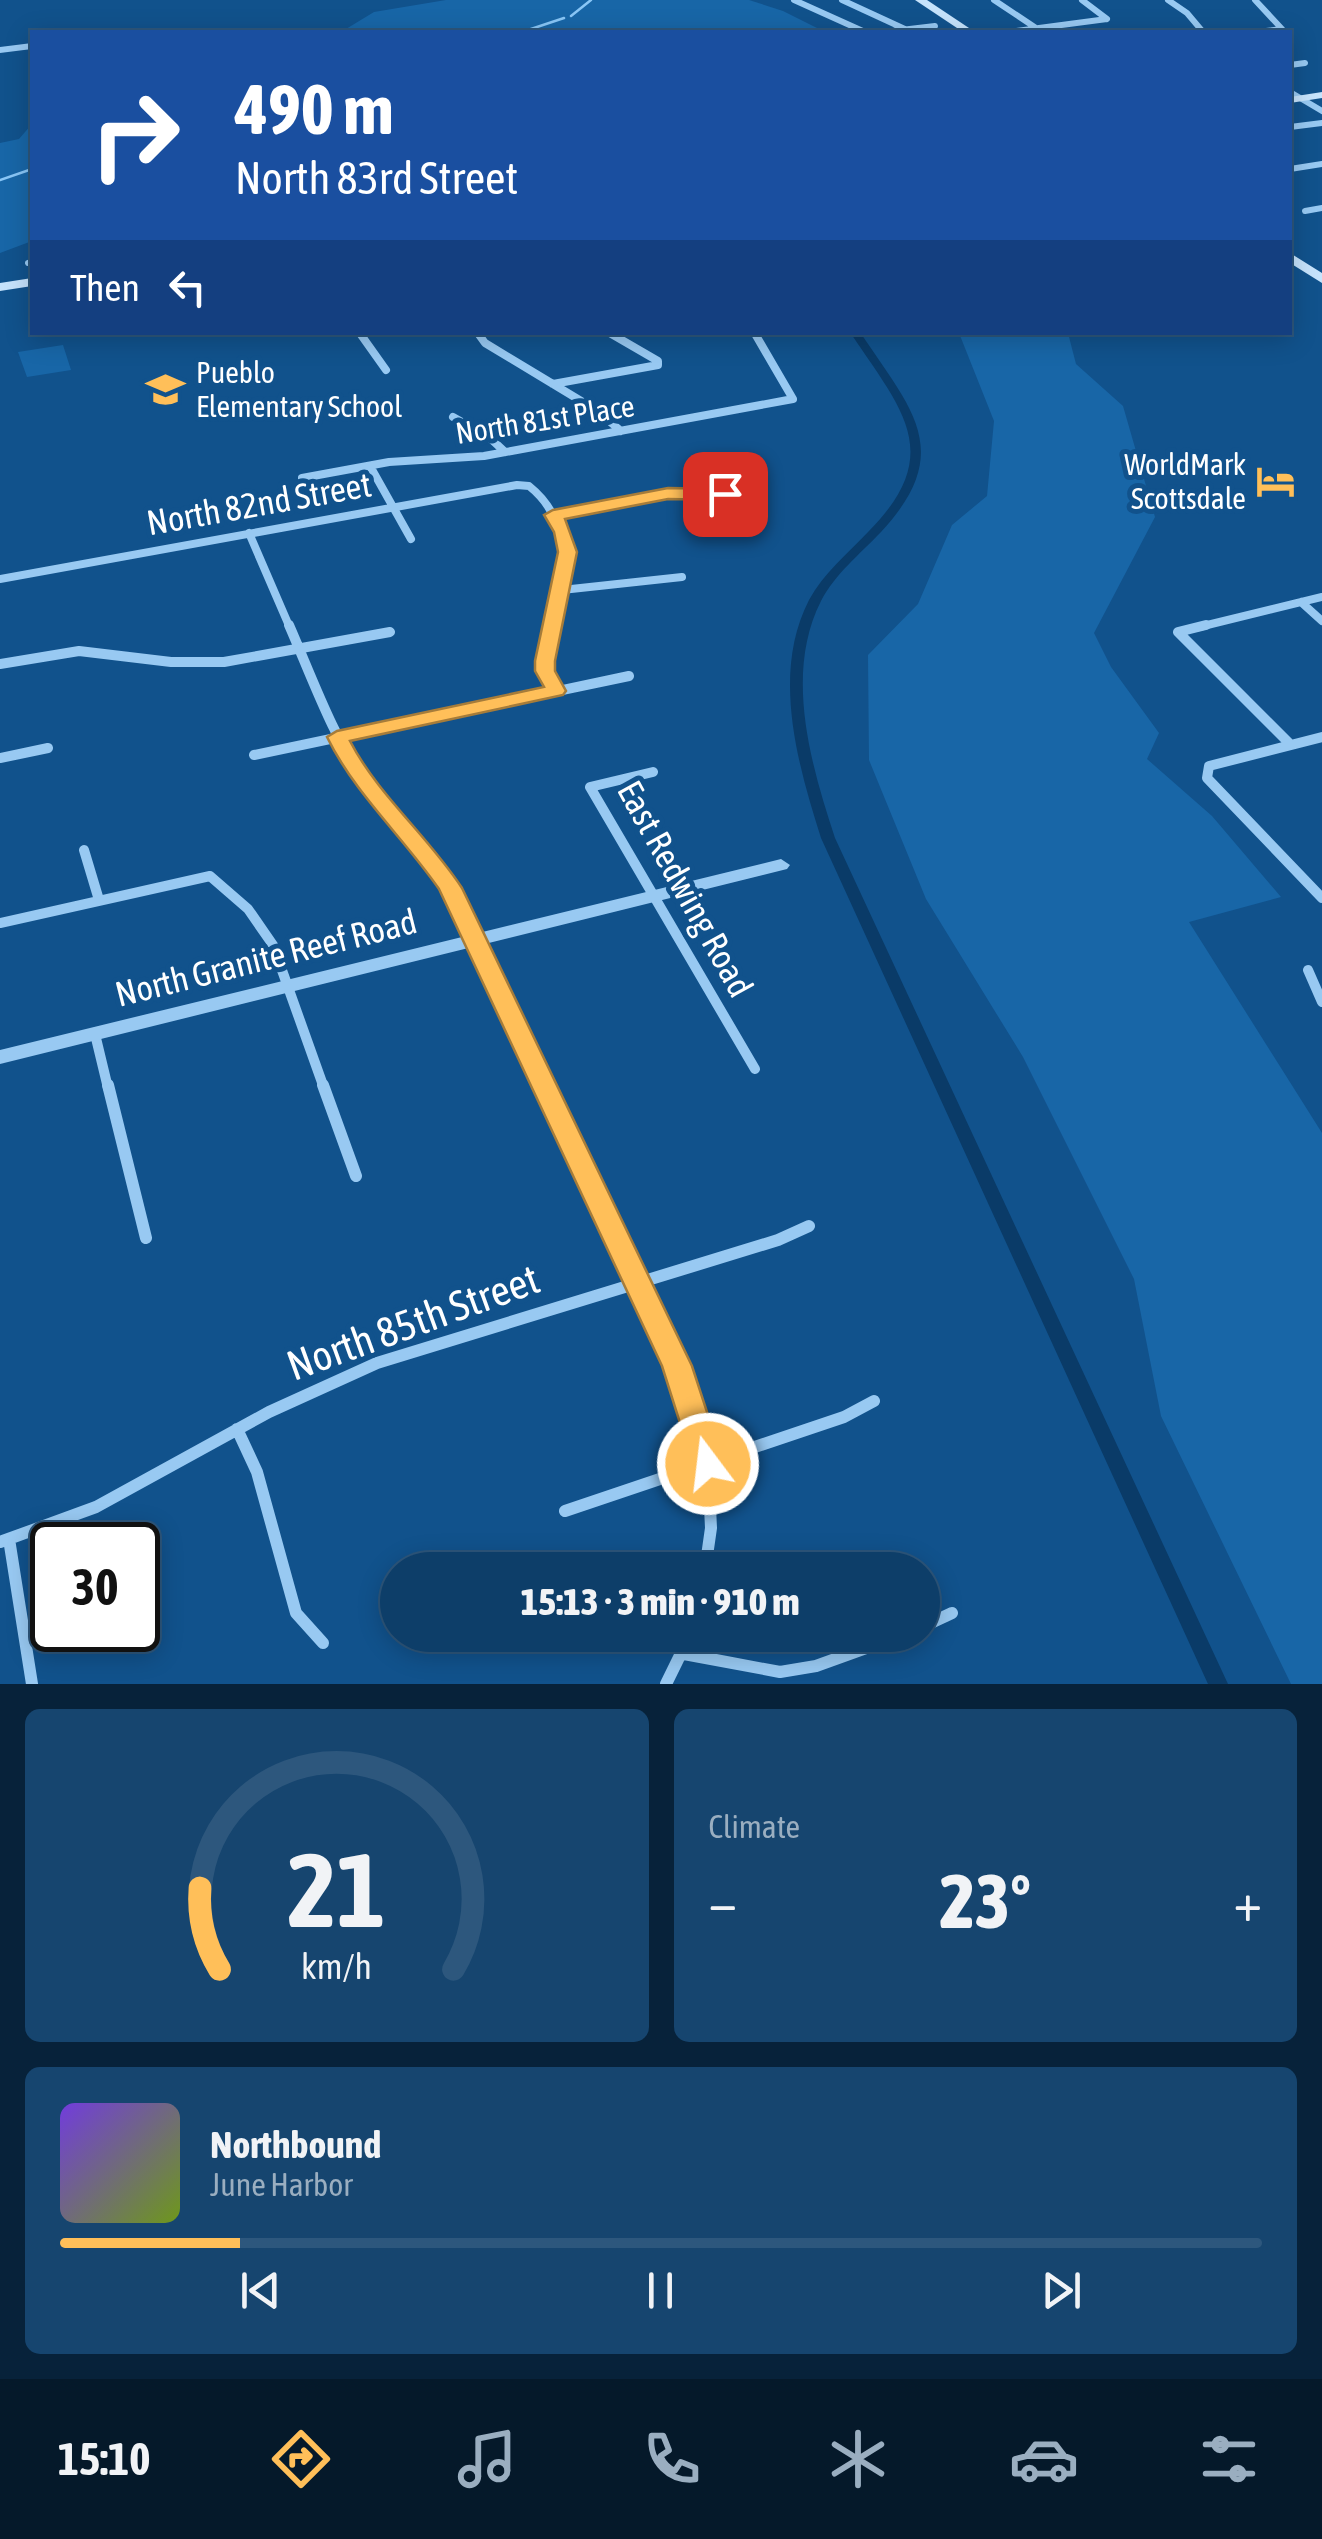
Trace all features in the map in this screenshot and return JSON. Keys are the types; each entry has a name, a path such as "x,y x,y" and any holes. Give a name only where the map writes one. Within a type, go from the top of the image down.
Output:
{"main road":[{"path":"920,0 967,30"},
{"path":"936,0 981,30"},
{"path":"1293,95 1322,86"},
{"path":"1293,95 1322,96"},
{"path":"1292,246 1322,267"},
{"path":"1292,257 1322,279"},
{"path":"0,287 30,282"}],"street":[{"path":"794,0 861,30"},
{"path":"811,6 841,0 907,30 936,26"},
{"path":"994,0 1039,30"},
{"path":"1046,30 1107,20 1105,14 1082,0"},
{"path":"1168,0 1187,13 1201,30"},
{"path":"1255,0 1282,30"},
{"path":"0,50 30,46"},
{"path":"1292,65 1305,63"},
{"path":"1293,95 1322,111"},
{"path":"1292,127 1322,122"},
{"path":"1292,169 1322,164"},
{"path":"1305,211 1322,208"},
{"path":"361,335 386,370"},
{"path":"479,335 485,344 596,410 622,431"},
{"path":"552,384 658,365 658,361 613,335"},
{"name":"North 81st Place","path":"302,478 415,459 464,459 793,399 756,335"},
{"path":"453,418 490,438 505,452"},
{"path":"370,466 411,538"},
{"name":"North 82nd Street","path":"0,579 517,484 528,486 553,515"},
{"path":"556,691 545,671 545,661 568,552 553,515 668,494 764,494"},
{"path":"249,534 337,737 370,791 438,866 688,1392 708,1464 707,1552"},
{"path":"562,590 593,590 652,578 682,577"},
{"path":"1290,744 1178,632 1322,597"},
{"path":"1301,602 1322,621"},
{"path":"0,664 79,651 198,663 248,660 390,632"},
{"path":"254,755 629,676"},
{"path":"1322,736 1210,766 1206,771 1207,778 1322,898"},
{"path":"0,758 48,748"},
{"name":"East Redwing Road","path":"653,772 590,787 755,1069"},
{"path":"84,850 99,900"},
{"name":"North Granite Reef Road","path":"0,1057 781,865"},
{"path":"0,923 210,876 262,927 288,986 356,1176"},
{"path":"1308,970 1322,1002"},
{"path":"96,1034 146,1238"},
{"name":"North 85th Street","path":"4,1541 96,1507 237,1428 377,1363 778,1240 809,1226"},
{"path":"565,1511 844,1417 874,1401"},
{"path":"237,1428 257,1472 296,1614 324,1642"},
{"path":"4,1541 32,1684"},
{"path":"940,1619 952,1613"},
{"path":"666,1684 684,1654 780,1672 816,1666 855,1652"}],"shaded area":[{"path":"446,0 749,0 821,30 344,30 374,12"},
{"path":"30,126 30,242 0,253 0,143 19,139"},
{"path":"960,335 1069,335 1076,364 1123,406 1155,517 1094,633 1111,667 1159,733 1147,759 1212,816 1281,897 1189,922 1322,1133 1322,1684 1291,1684 1161,1416 1134,1279 1023,1057 926,899 869,760 868,655 918,604 952,525 987,496 994,421"},
{"path":"63,345 71,370 27,377 18,352"}],"waterway":[{"path":"571,16 591,0"},
{"path":"528,30 564,18"},
{"path":"0,180 30,170"},
{"path":"857,335 909,418 917,445 915,469 894,510 827,582 804,629 797,689 811,781 828,838 1218,1684"}],"place":[{"name":"Pueblo Elementary School","path":"166,390"},
{"name":"WorldMark Scottsdale","path":"1276,482"}],"route":[{"path":"708,1464 702,1435 677,1366 450,888 438,866 354,770 337,737 556,691 545,671 545,661 568,552 553,515 668,494 725,494"}]}
